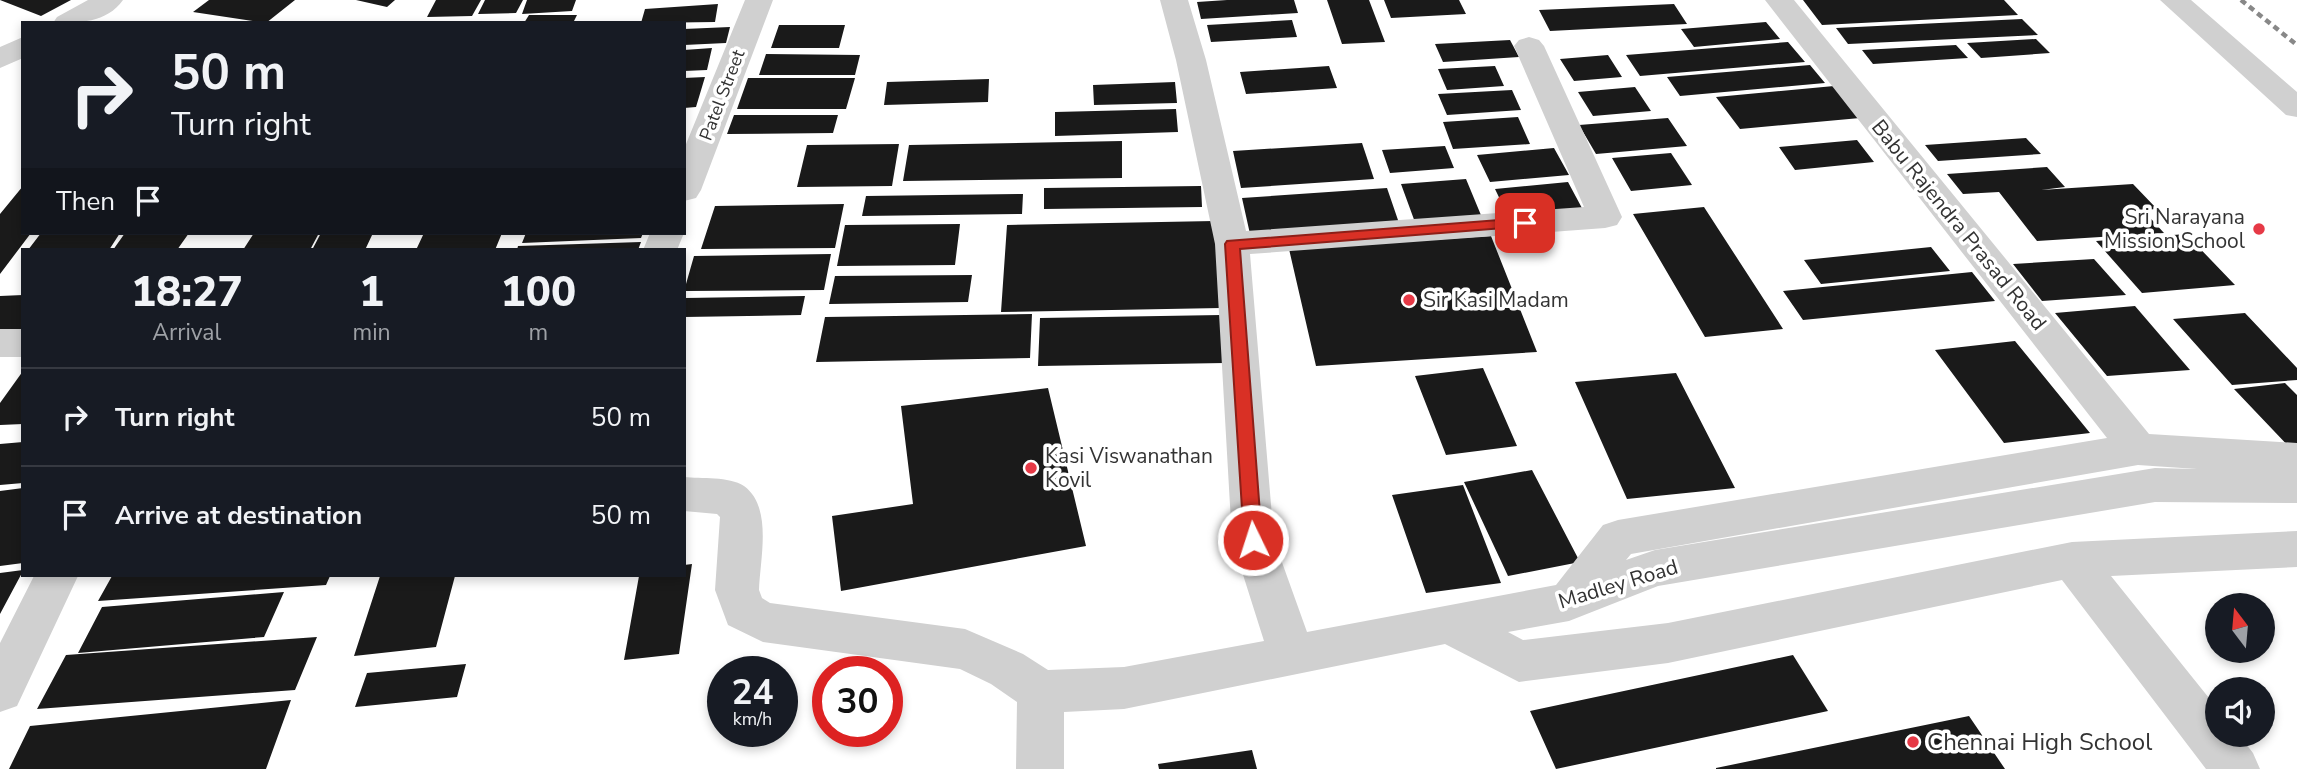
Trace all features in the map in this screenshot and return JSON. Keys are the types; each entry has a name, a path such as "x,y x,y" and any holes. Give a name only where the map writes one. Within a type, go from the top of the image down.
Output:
{"street":[{"path":"70,21 109,0"},
{"name":"Patel Street","path":"686,185 759,0"},
{"path":"1174,0 1191,60 1232,244 1253,540 1292,656"},
{"name":"Babu Rajendra Prasad Road","path":"1779,0 2146,467"},
{"path":"2174,0 2297,108"},
{"path":"1232,244 1605,217 1529,46"},
{"path":"0,58 21,47"},
{"path":"0,343 21,343"},
{"path":"2146,467 2297,459"},
{"path":"2146,467 2297,486"},
{"name":"Madley Road","path":"1041,692 1124,688 1448,623 1569,602 1655,568 2146,467"},
{"path":"686,494 729,498 741,514 737,590 744,611 763,622 965,649 1007,669 1041,692 1040,769"},
{"path":"1448,623 1518,661 1668,643 2072,560 2297,549"},
{"path":"2072,560 2236,769"},
{"path":"0,691 56,577"}],"building":[{"path":"0,0 71,0 41,16"},
{"path":"209,0 295,0 269,21 193,12"},
{"path":"356,0 395,0 387,7"},
{"path":"436,0 481,0 472,16 427,17"},
{"path":"485,0 523,0 516,13 478,14"},
{"path":"527,0 576,0 572,11 522,14"},
{"path":"1294,0 1298,13 1201,19 1197,2"},
{"path":"1327,0 1369,0 1385,42 1342,44"},
{"path":"1384,0 1459,0 1466,14 1391,18"},
{"path":"1803,0 2004,0 2018,15 1822,25"},
{"path":"718,4 715,22 642,21 645,9"},
{"path":"1674,4 1687,24 1550,31 1539,10"},
{"path":"529,15 577,15 574,21 525,21"},
{"path":"2022,19 2038,35 1848,44 1836,28"},
{"path":"1292,20 1297,37 1211,42 1207,25"},
{"path":"1766,22 1780,39 1694,47 1681,29"},
{"path":"779,25 845,25 839,48 771,48"},
{"path":"730,27 726,43 686,45 686,29"},
{"path":"2036,39 2050,53 1981,58 1967,43"},
{"path":"1510,40 1519,57 1443,62 1435,44"},
{"path":"1788,42 1805,62 1640,76 1626,55"},
{"path":"1956,45 1968,58 1873,64 1862,50"},
{"path":"712,48 707,70 686,71 686,50"},
{"path":"766,54 860,55 855,75 759,75"},
{"path":"1608,55 1622,77 1574,81 1560,59"},
{"path":"1810,65 1825,83 1680,96 1667,77"},
{"path":"1329,66 1337,88 1246,94 1240,72"},
{"path":"1495,66 1504,86 1447,90 1438,69"},
{"path":"705,77 696,107 686,108 686,78"},
{"path":"748,78 855,78 846,109 737,109"},
{"path":"989,79 988,102 884,105 887,82"},
{"path":"1175,82 1177,103 1094,105 1093,85"},
{"path":"1834,86 1860,118 1740,129 1716,97"},
{"path":"1635,87 1651,111 1593,116 1578,92"},
{"path":"1512,90 1521,110 1447,115 1438,94"},
{"path":"1176,109 1178,132 1055,136 1055,112"},
{"path":"734,115 838,115 833,133 727,134"},
{"path":"1518,117 1530,144 1453,149 1443,122"},
{"path":"1668,118 1687,146 1596,154 1579,125"},
{"path":"2026,138 2041,154 1938,161 1925,145"},
{"path":"1857,140 1874,162 1795,170 1779,147"},
{"path":"1122,141 1122,178 903,181 909,145"},
{"path":"1362,143 1374,179 1241,188 1233,151"},
{"path":"899,144 892,186 797,187 807,145"},
{"path":"1445,146 1454,168 1390,173 1382,150"},
{"path":"1554,148 1569,175 1490,182 1477,155"},
{"path":"1671,153 1692,185 1631,191 1612,158"},
{"path":"2047,167 2065,187 2041,190 2133,184 2157,209 2143,210 2164,233 2037,241 1999,192 1963,194 1947,174"},
{"path":"1466,179 1483,220 1416,225 1401,184"},
{"path":"1568,182 1583,210 1508,216 1495,189"},
{"path":"1201,186 1202,207 1044,209 1044,188"},
{"path":"21,188 21,235 29,235 0,274 0,214"},
{"path":"1387,188 1399,223 1250,234 1242,198"},
{"path":"1023,194 1022,214 862,216 866,196"},
{"path":"844,204 835,248 701,249 715,206"},
{"path":"1704,207 1783,329 1705,337 1633,214"},
{"path":"1214,221 1221,308 1001,312 1007,225"},
{"path":"960,224 955,265 837,266 845,225"},
{"path":"2186,234 2235,285 2142,293 2096,241"},
{"path":"39,235 119,235 110,248 30,248"},
{"path":"124,235 188,235 178,248 114,248"},
{"path":"253,235 318,235 311,248 244,248"},
{"path":"320,235 372,235 366,248 313,248"},
{"path":"423,235 501,235 496,248 417,248"},
{"path":"525,235 642,235 641,238 522,243"},
{"name":"Sir Kasi Madam","path":"1491,236 1537,352 1316,366 1289,249"},
{"path":"641,242 639,248 518,246"},
{"path":"1931,247 1950,271 1821,284 1804,260"},
{"path":"831,254 824,290 686,291 694,256"},
{"path":"2094,259 2126,295 2042,301 2013,264"},
{"path":"1972,272 1995,301 1803,320 1783,291"},
{"path":"972,275 968,302 829,304 835,276"},
{"path":"21,295 21,331 0,332 0,296"},
{"path":"805,296 801,315 686,317 686,298"},
{"path":"2135,306 2190,370 2107,376 2055,313"},
{"path":"2245,313 2297,368 2297,380 2232,385 2173,319"},
{"path":"1032,314 1030,358 816,362 825,317"},
{"path":"1221,315 1225,363 1038,366 1040,318"},
{"path":"2015,341 2090,433 2004,443 1935,350"},
{"path":"1483,368 1517,446 1446,455 1415,376"},
{"path":"1676,373 1735,488 1627,499 1575,382"},
{"path":"21,374 21,424 0,425 0,403"},
{"path":"2285,383 2297,395 2297,448 2291,449 2234,389"},
{"path":"1048,388 1086,546 841,591 832,516 913,504 901,406"},
{"path":"21,442 21,483 0,485 0,444"},
{"path":"1532,470 1580,562 1508,576 1464,482"},
{"path":"1463,485 1501,583 1426,593 1392,495"},
{"path":"21,488 21,563 0,566 0,491"},
{"path":"692,564 679,654 624,660 639,577 686,577 686,565"},
{"path":"21,570 0,614 0,573"},
{"path":"111,577 330,577 326,585 98,601"},
{"path":"380,577 455,577 436,647 354,656"},
{"path":"284,592 264,637 78,653 102,607"},
{"path":"317,637 295,690 37,709 66,655"},
{"path":"1793,655 1828,711 1556,769 1530,711"},
{"path":"466,664 457,697 355,707 367,673"},
{"path":"291,700 266,769 9,769 30,726"},
{"name":"Chennai High School","path":"1969,716 2005,769 1716,769 1716,768"},
{"path":"1252,750 1257,769 1159,769 1158,764"}],"railway":[{"path":"2241,0 2297,45"}],"place":[{"name":"Sri Narayana Mission School","path":"2259,229"},
{"name":"Sir Kasi Madam","path":"1409,300"},
{"name":"Kasi Viswanathan Kovil","path":"1031,468"},
{"name":"Chennai High School","path":"1913,742"}],"route":[{"path":"1253,540 1232,244 1525,223"}]}
